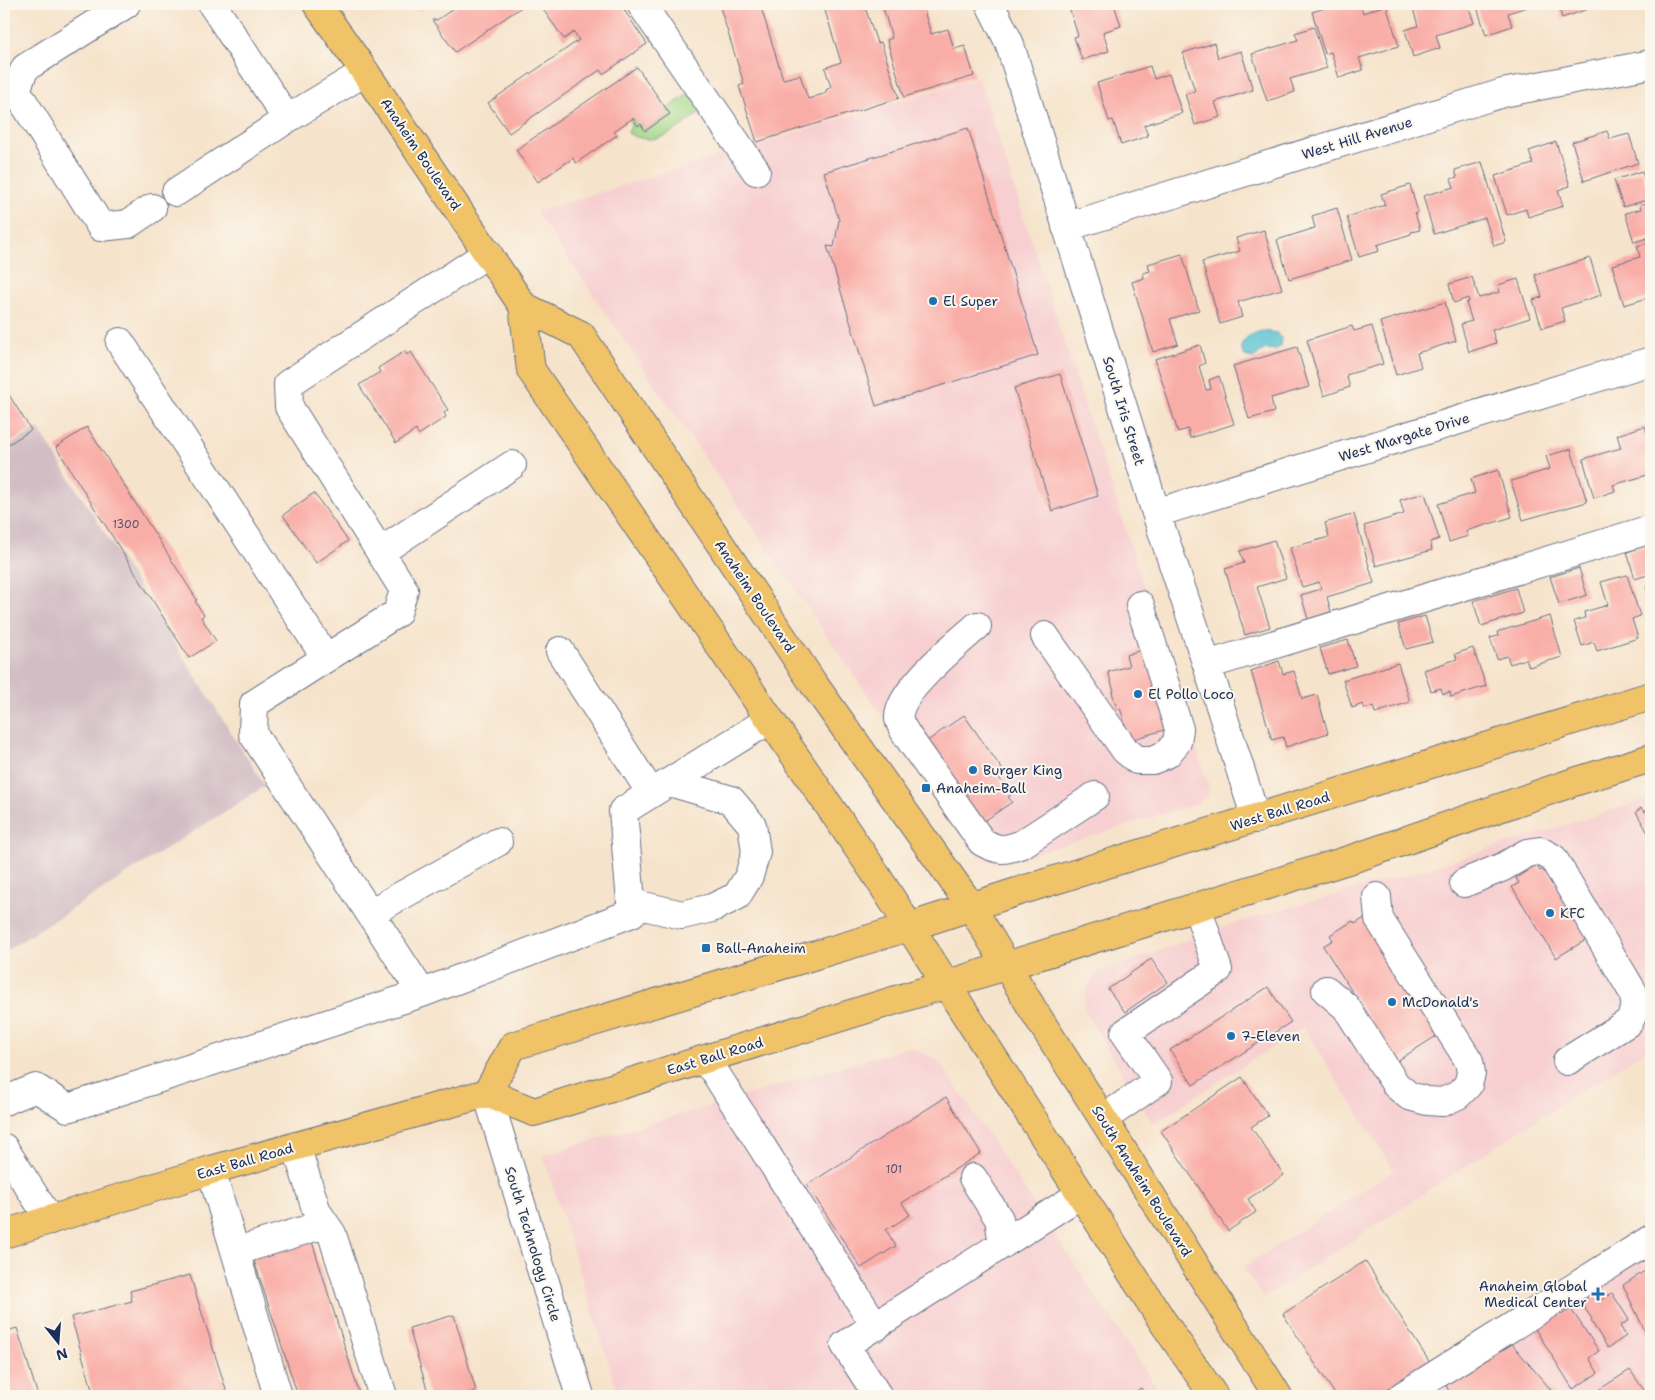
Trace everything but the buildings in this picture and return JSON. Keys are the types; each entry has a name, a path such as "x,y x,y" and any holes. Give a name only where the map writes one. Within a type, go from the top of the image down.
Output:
{"main road":[{"name":"Anaheim Boulevard","path":"317,4 523,306 531,370 873,870 946,986"},
{"name":"Anaheim Boulevard","path":"523,306 580,335 813,683 971,906 1006,966"},
{"name":"West Ball Road","path":"909,927 971,906 1651,696"},
{"path":"1214,1396 1163,1322 946,986 1358,857 1571,782 1651,758"},
{"path":"487,1093 513,1046 909,927"},
{"name":"South Anaheim Boulevard","path":"1006,966 1278,1396"},
{"name":"East Ball Road","path":"4,1234 211,1170 487,1093 534,1112 946,986"}],"street":[{"path":"126,4 25,68 16,90 101,227 128,224 152,208"},
{"path":"212,4 287,119"},
{"path":"641,4 756,171"},
{"name":"South Iris Street","path":"990,4 1009,42 1156,513 1256,819"},
{"name":"West Hill Avenue","path":"1066,227 1503,93 1651,65"},
{"path":"176,192 287,119 365,72"},
{"path":"422,993 253,734 254,704 397,613 404,590 289,407 288,384 488,253"},
{"path":"120,342 326,658"},
{"name":"West Margate Drive","path":"1156,513 1651,361"},
{"path":"380,552 512,465"},
{"path":"1207,665 1651,529"},
{"path":"1046,636 1125,750 1137,760 1154,760 1167,754 1176,742 1179,729 1140,605"},
{"path":"977,626 935,663 908,694 902,706 900,719 908,737 982,842 996,850 1012,848 1022,844 1095,796"},
{"path":"560,651 661,788 731,800 752,825 756,852 749,876 737,896 712,908 682,915 631,903"},
{"path":"4,1101 36,1088 68,1108 422,993 632,913 624,811 769,720"},
{"path":"370,914 498,842"},
{"path":"1464,884 1503,867 1527,853 1540,852 1553,858 1633,992 1636,1007 1629,1022 1567,1061"},
{"path":"1326,990 1346,1007 1396,1085 1409,1096 1427,1101 1443,1102 1458,1095 1468,1085 1471,1073 1469,1061 1379,919 1377,896"},
{"path":"1104,1119 1158,1081 1125,1033 1218,970 1197,906"},
{"path":"703,1060 714,1071 876,1326"},
{"name":"South Technology Circle","path":"487,1093 580,1396"},
{"path":"296,1146 317,1212 332,1234 383,1396"},
{"path":"4,1148 50,1220"},
{"path":"211,1170 278,1396"},
{"path":"973,1178 999,1219 1003,1244"},
{"path":"878,1396 845,1346 1081,1194"},
{"path":"236,1251 325,1224"},
{"path":"1402,1396 1651,1239"}],"shaded area":[{"path":"978,77 1208,783 1208,796 1198,803 1011,861 993,863 979,857 536,212"},
{"path":"38,428 265,786 4,952 4,449"},
{"path":"1651,798 1651,1047 1264,1298 1243,1267 1394,1170 1303,1027 1153,1124 1084,1010 1086,989 1095,974 1235,923 1410,874"},
{"path":"909,1047 939,1061 1162,1396 619,1396 543,1155"},
{"name":"Anaheim Global Medical Center","path":"1651,1226 1651,1396 1386,1396"}],"green space":[{"path":"691,92 703,110 677,129 658,138 649,139 639,138 628,133 631,126 630,120 633,118 638,126 641,124 646,131 670,114 667,109"}],"water":[{"path":"1263,331 1277,333 1282,338 1281,346 1275,350 1265,349 1253,358 1245,356 1241,347 1242,343 1249,336"}],"place":[{"name":"El Super","path":"933,301"},
{"name":"El Pollo Loco","path":"1138,694"},
{"name":"Burger King","path":"973,770"},
{"name":"Anaheim-Ball","path":"926,788"},
{"name":"KFC","path":"1550,913"},
{"name":"Ball-Anaheim","path":"706,948"},
{"name":"McDonald's","path":"1392,1002"},
{"name":"7-Eleven","path":"1231,1036"},
{"name":"Anaheim Global Medical Center","path":"1598,1294"}]}
